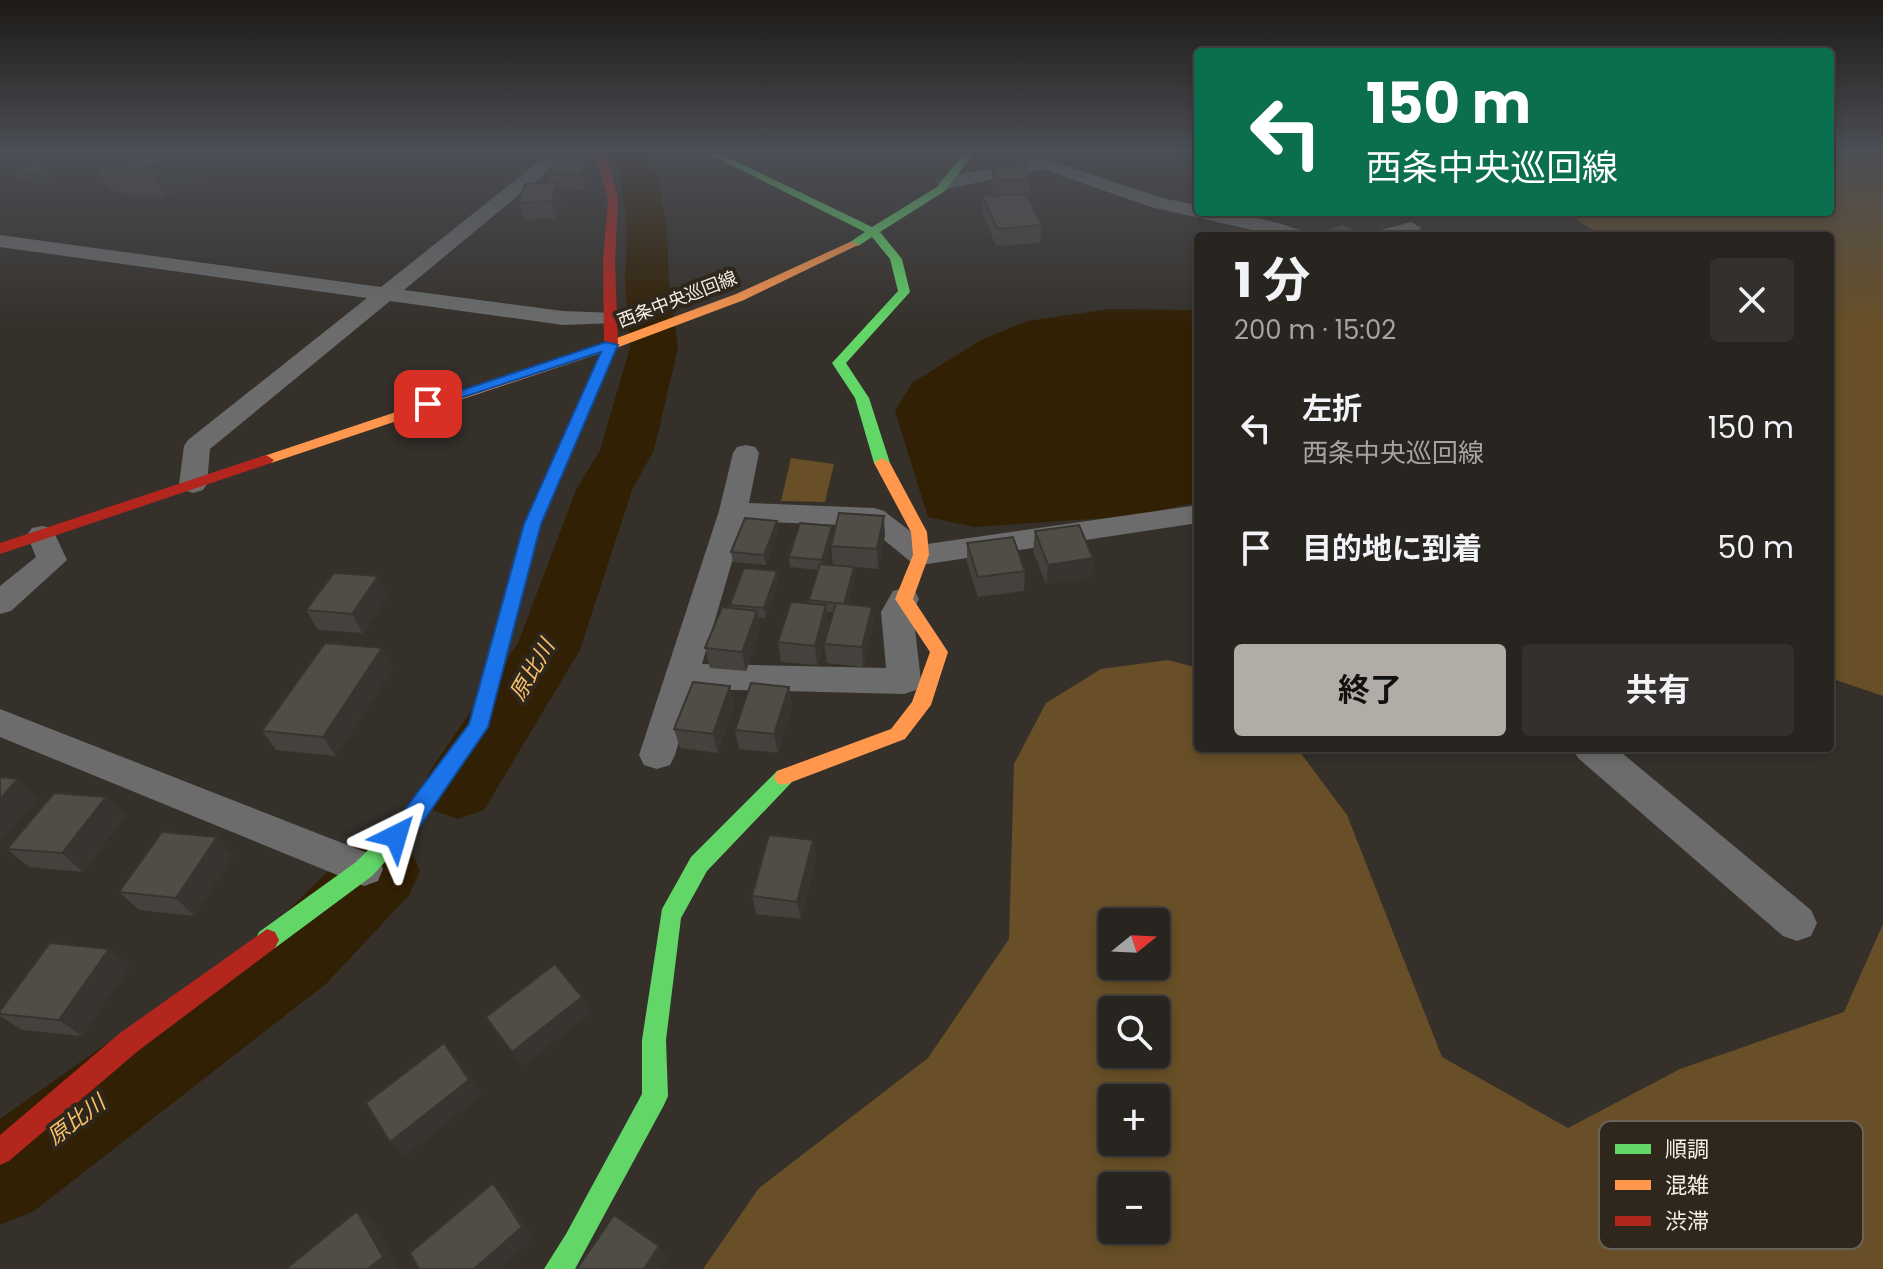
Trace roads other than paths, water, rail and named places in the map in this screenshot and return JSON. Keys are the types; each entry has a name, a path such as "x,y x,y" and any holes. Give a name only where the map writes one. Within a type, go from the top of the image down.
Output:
{"street":[{"path":"193,484 197,446 489,209"},
{"path":"0,1152 129,1042 364,869 412,819 478,727 532,524 620,342 608,318 613,209"},
{"path":"682,676 904,681 897,612 921,555 919,532 884,471 862,398 839,363 904,292 903,271 893,252 875,233 827,209"},
{"name":"西条中央巡回線","path":"0,549 620,342 828,259 911,209"},
{"path":"1222,216 1288,232"},
{"path":"1396,232 1411,228"},
{"path":"0,241 563,318 608,318"},
{"path":"657,755 733,511 746,453"},
{"path":"733,511 874,517 921,555 1004,540 1087,532 1194,515"},
{"path":"0,603 52,560 42,535"},
{"path":"558,1269 576,1244 655,1096 654,1040 670,916 699,864 780,778 898,734 921,705 939,652 904,599"},
{"path":"0,722 364,869"},
{"path":"1596,752 1797,923"}],"waterway":[{"name":"原比川","path":"458,789 548,650 604,490 627,450 654,348 647,283 644,209"},
{"name":"原比川","path":"0,1177 298,956 381,871"}]}
